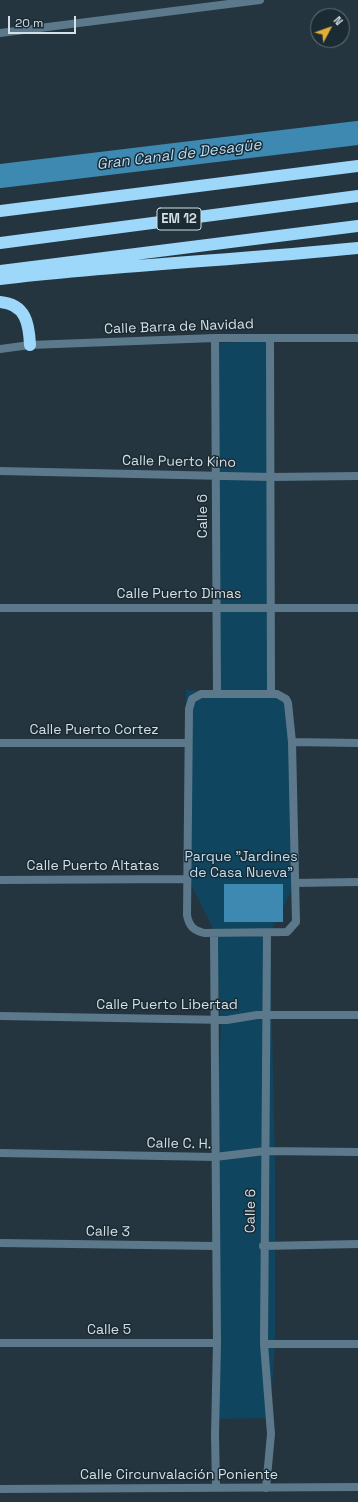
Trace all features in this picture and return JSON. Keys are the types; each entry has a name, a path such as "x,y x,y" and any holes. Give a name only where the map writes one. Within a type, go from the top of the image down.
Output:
{"highway":[{"path":"0,211 358,166"},
{"name":"EM 12","path":"0,243 358,196"},
{"name":"EM 12","path":"0,271 358,226"},
{"path":"0,279 41,274 263,258 358,248"},
{"path":"0,302 9,303 19,309 25,316 29,324 30,345"}],"street":[{"path":"0,33 260,0"},
{"name":"Calle Barra de Navidad","path":"0,349 30,345 215,338 358,338"},
{"name":"Calle 6","path":"215,338 217,694"},
{"path":"270,338 271,694"},
{"name":"Calle Puerto Kino","path":"0,470 271,477 358,476"},
{"name":"Calle Puerto Dimas","path":"0,608 358,608"},
{"path":"201,694 271,694 277,694 286,699 290,710 296,922 287,932 267,934 214,934 197,931 188,922 187,879 188,743 189,709 192,699 201,694"},
{"path":"292,742 358,743"},
{"name":"Calle Puerto Cortez","path":"0,743 188,743"},
{"name":"Calle Puerto Altatas","path":"0,880 187,879"},
{"path":"295,883 358,882"},
{"path":"214,934 214,1158 217,1344 215,1435 216,1487"},
{"name":"Calle 6","path":"266,1488 271,1434 264,1344 263,1246 267,934"},
{"name":"Calle Puerto Libertad","path":"0,1016 215,1020 266,1016 358,1015"},
{"name":"Calle C. H.","path":"0,1153 214,1158 265,1151 358,1152"},
{"name":"Calle 3","path":"0,1243 216,1246"},
{"path":"263,1246 358,1244"},
{"name":"Calle 5","path":"0,1343 217,1344"},
{"path":"264,1344 358,1344"},
{"name":"Calle Circunvalación Poniente","path":"0,1489 358,1487"}],"green space":[{"name":"Parque \"Jardines de Casa Nueva\"","path":"269,341 270,695 288,696 294,886 270,933 275,1163 275,1343 270,1418 217,1419 216,1163 221,1024 215,932 188,879 186,690 216,692 217,343"}],"shaded area":[{"path":"224,884 283,884 283,922 224,922"}],"waterway":[{"name":"Gran Canal de Desagüe","path":"0,176 358,133"}]}
